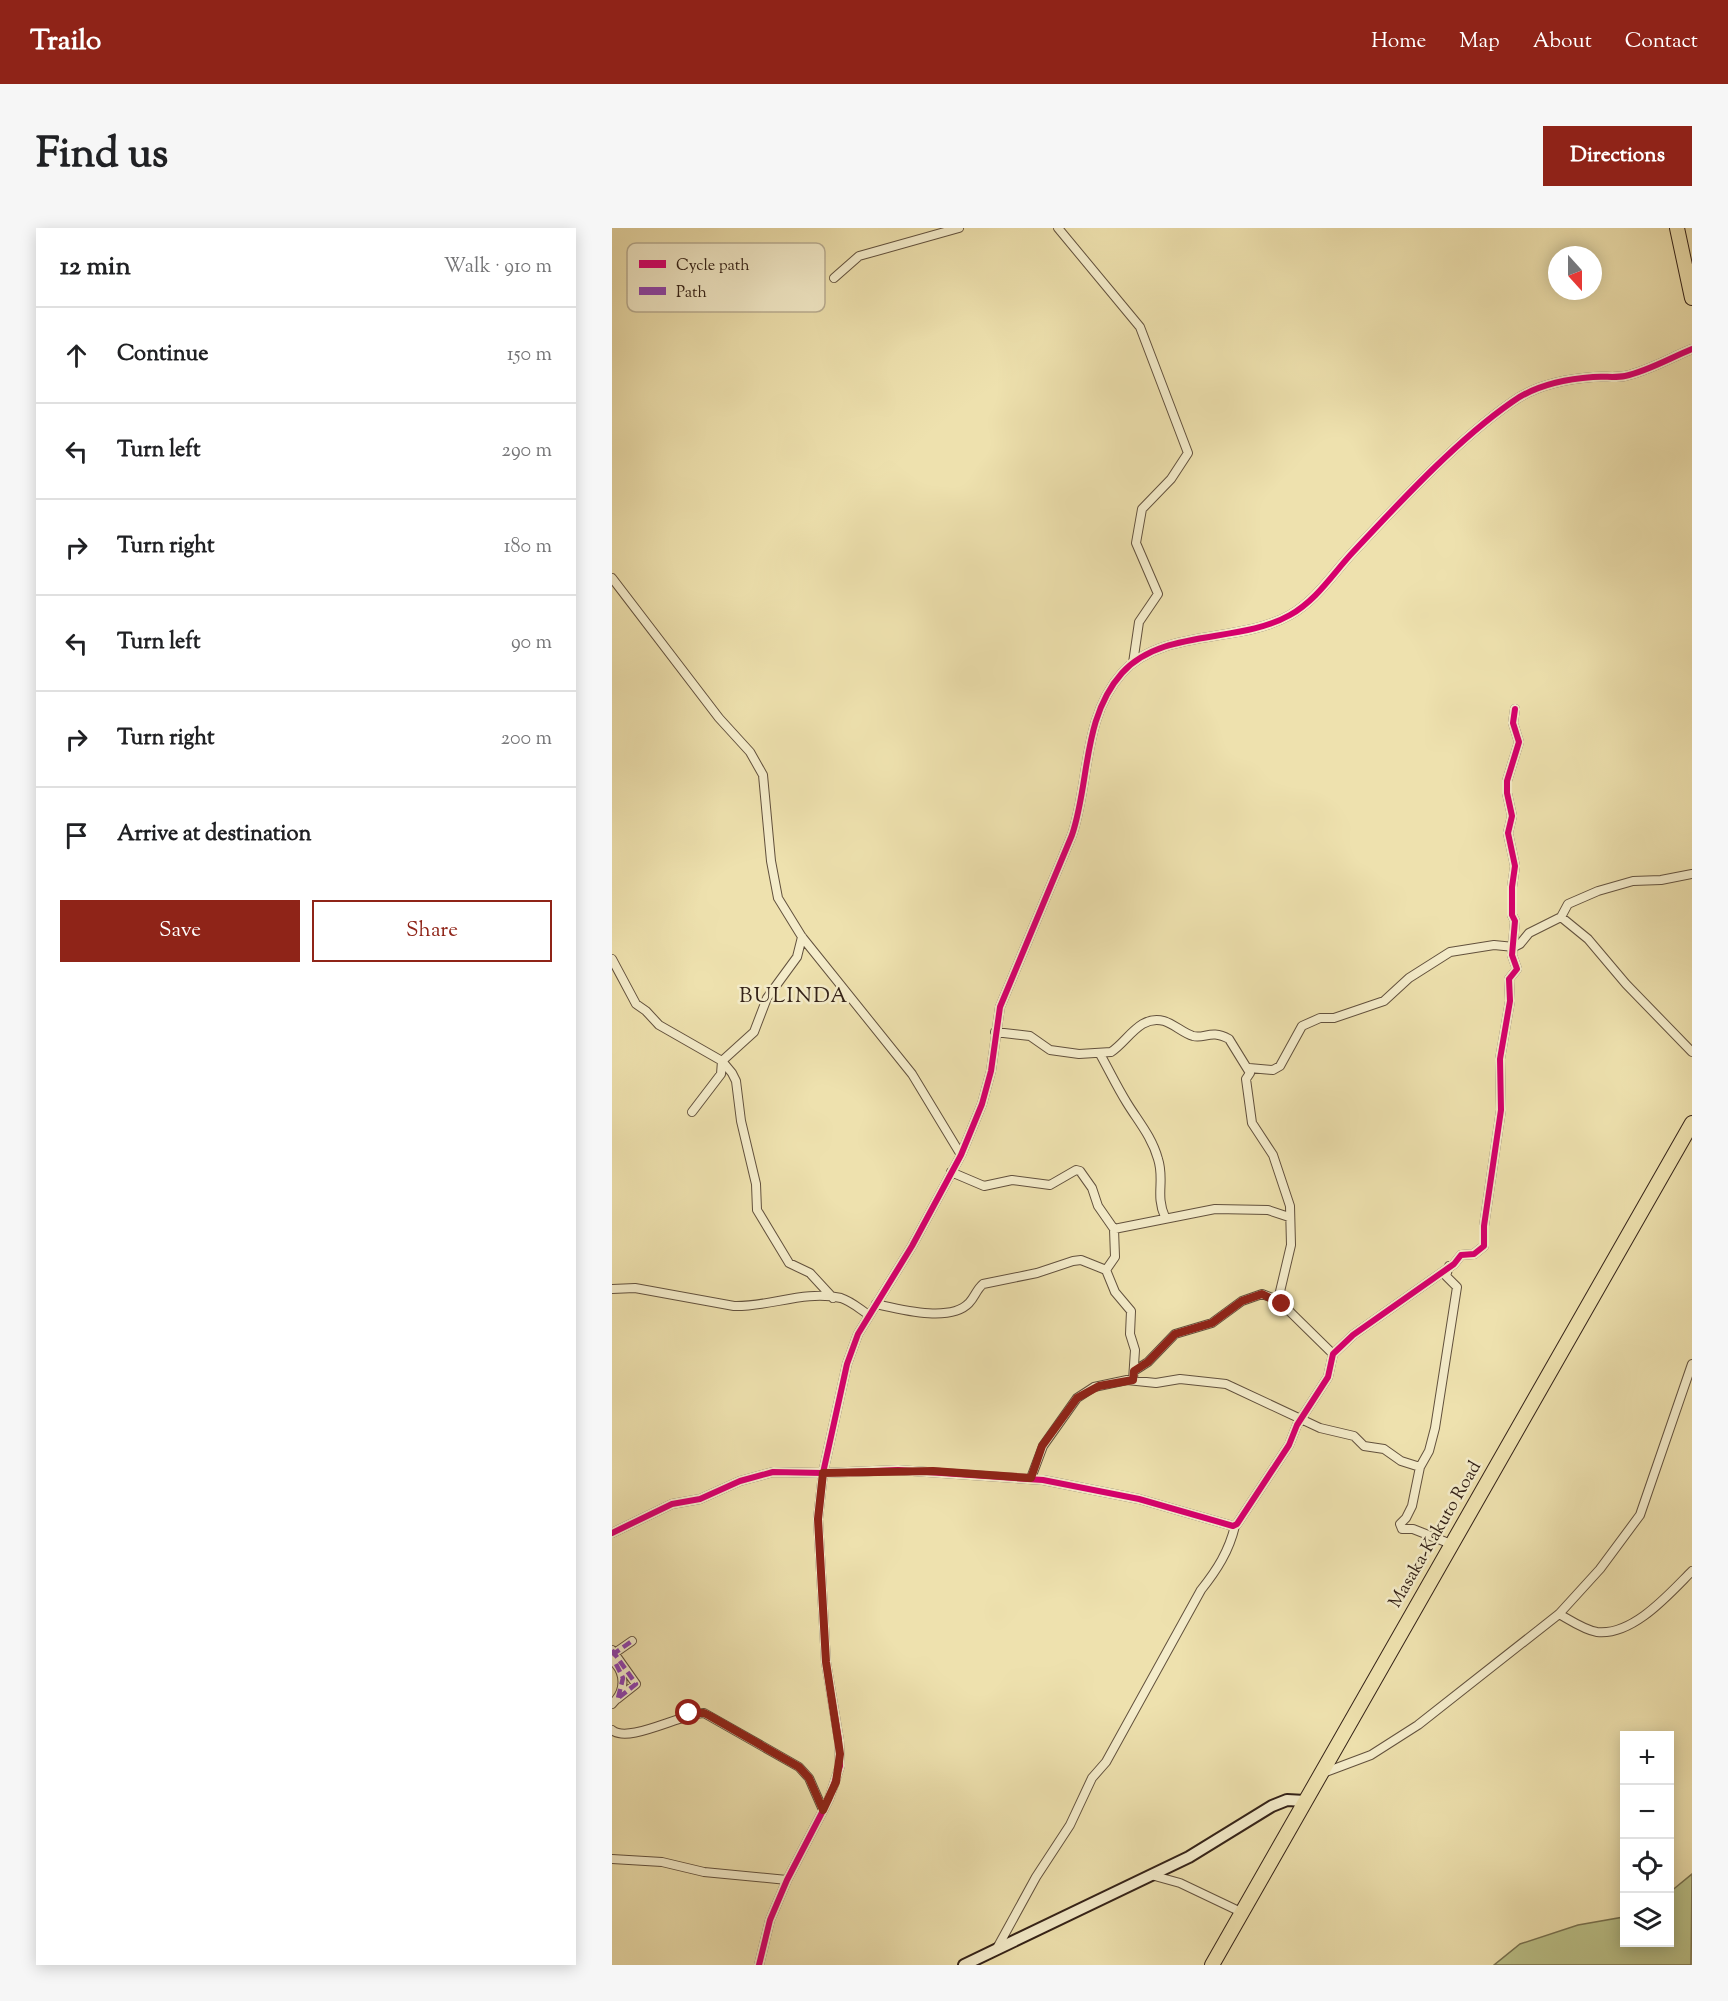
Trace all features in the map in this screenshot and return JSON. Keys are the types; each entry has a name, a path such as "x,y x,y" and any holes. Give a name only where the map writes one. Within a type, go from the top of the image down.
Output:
{"highway":[{"path":"1677,228 1692,298"},
{"name":"Masaka-Kakuto Road","path":"1212,1965 1692,1123"}],"street":[{"path":"834,278 859,256 959,228"},
{"path":"1058,228 1140,327 1188,453 1171,479 1142,509 1136,543 1158,594 1139,621 1133,663"},
{"path":"759,1965 770,1920 787,1880 836,1782 840,1754 825,1651 818,1519 823,1473 847,1364 869,1315 912,1246 961,1155 989,1079 1000,1007 1072,835 1090,739 1114,682 1133,663 1160,648 1244,633 1265,627 1293,613 1320,592 1352,552 1417,486 1513,400 1566,380 1634,373 1692,349"},
{"path":"612,578 718,718 758,763 765,792 773,877 778,898 802,937 912,1074 961,1155"},
{"path":"996,1950 1036,1877 1070,1825 1092,1778 1106,1762 1201,1590 1217,1570 1230,1545 1235,1526 1289,1445 1302,1418 1328,1377 1334,1354 1353,1335 1461,1256 1474,1254 1484,1246 1484,1226 1501,1110 1500,1059 1510,1001 1509,979 1517,969 1512,956 1515,921 1512,915 1512,887 1515,866 1508,833 1512,816 1507,793 1507,781 1519,742 1514,723 1515,709"},
{"path":"1249,1068 1273,1070 1280,1066 1302,1026 1320,1018 1334,1018 1384,1001 1409,978 1450,952 1494,945 1514,947 1520,945 1529,933 1561,917 1568,904 1611,886 1692,874"},
{"path":"1561,917 1588,939 1626,984 1692,1052"},
{"path":"692,1112 721,1074 723,1061 754,1032 767,998 797,957 802,937"},
{"path":"612,959 636,1004 659,1024 723,1061 736,1081 756,1184 757,1210 789,1263 810,1273 833,1298"},
{"path":"995,1032 1030,1036 1050,1050 1080,1054 1100,1054 1116,1049 1132,1031 1147,1022 1162,1020 1192,1035 1206,1033 1229,1040 1237,1056 1249,1068 1250,1073 1246,1079 1252,1123 1273,1155 1288,1195 1291,1245 1278,1300"},
{"path":"1100,1054 1158,1157 1161,1170 1160,1206 1165,1217"},
{"path":"951,1172 984,1186 1012,1180 1050,1185 1078,1170 1092,1188 1098,1206 1114,1229 1115,1257 1106,1270"},
{"path":"1114,1229 1165,1217 1215,1209 1268,1210 1289,1217"},
{"path":"876,1304 912,1313 943,1312 965,1306 970,1302 976,1290 988,1282 1037,1273 1080,1260 1106,1270 1115,1292 1131,1311 1130,1334 1135,1350 1133,1380"},
{"path":"1449,1266 1446,1276 1456,1284 1457,1291 1435,1428 1429,1451 1420,1467 1412,1506 1406,1518 1401,1521 1401,1527 1405,1530 1413,1529 1452,1544"},
{"path":"612,1289 651,1291 734,1306 798,1296 842,1298 869,1315"},
{"path":"1134,1371 1148,1362 1175,1334 1212,1323 1242,1301 1262,1294 1278,1300 1334,1354"},
{"path":"1320,1774 1371,1755 1418,1725 1559,1614 1600,1569 1640,1515 1692,1364"},
{"path":"1031,1478 1042,1446 1077,1398 1099,1386 1133,1380 1156,1383 1180,1379 1226,1384 1320,1428 1354,1436 1364,1446 1384,1449 1401,1461 1420,1467"},
{"path":"612,1533 672,1504 707,1497 750,1478 773,1472 921,1471 1031,1478 1139,1499 1235,1526"},
{"path":"1559,1614 1597,1632 1628,1624 1646,1616 1692,1571"},
{"path":"613,1655 632,1641"},
{"path":"613,1655 636,1684 615,1702"},
{"path":"613,1655 623,1678 615,1702"},
{"path":"612,1730 617,1734 629,1735 689,1713 704,1713 799,1767 809,1778 823,1810"},
{"path":"964,1965 1189,1857 1272,1806 1287,1800 1305,1801"},
{"path":"612,1859 662,1862 704,1872 787,1880"},
{"path":"1151,1875 1180,1883 1241,1912"}],"green space":[{"path":"1692,1874 1691,1965 1494,1965 1520,1944 1578,1925 1620,1918 1620,1947 1674,1947 1674,1889"}],"marked path":[{"path":"612,1655 632,1641"},
{"path":"612,1650 636,1684 617,1699"},
{"path":"616,1664 623,1678 618,1698"}],"cycle path":[{"path":"759,1965 770,1920 787,1880 829,1799 840,1766 839,1740 826,1662 818,1519 823,1473 847,1364 858,1334 912,1246 961,1155 982,1104 991,1071 1000,1007 1072,835 1078,815 1093,730 1109,691 1122,673 1139,659 1158,649 1270,624 1300,609 1317,594 1354,551 1430,472 1470,435 1521,396 1561,382 1634,374 1692,349"},
{"path":"612,1533 672,1504 700,1499 740,1481 773,1472 898,1470 1043,1480 1139,1499 1233,1526 1237,1524 1289,1445 1297,1425 1328,1377 1333,1354 1353,1335 1454,1264 1461,1255 1474,1254 1484,1246 1484,1226 1501,1110 1500,1059 1510,1001 1509,979 1517,969 1512,955 1515,921 1512,915 1512,887 1515,866 1508,833 1512,816 1507,793 1507,781 1519,742 1513,723 1515,709"}],"district":[{"name":"BULINDA","path":"794,997"}],"route":[{"path":"689,1713 704,1713 799,1767 809,1778 823,1810 836,1782 840,1766 839,1740 826,1662 825,1608 818,1519 823,1473 898,1470 1031,1478 1042,1446 1082,1393 1094,1387 1133,1380 1134,1371 1160,1352 1175,1334 1212,1323 1242,1301 1262,1294 1282,1304"}]}
